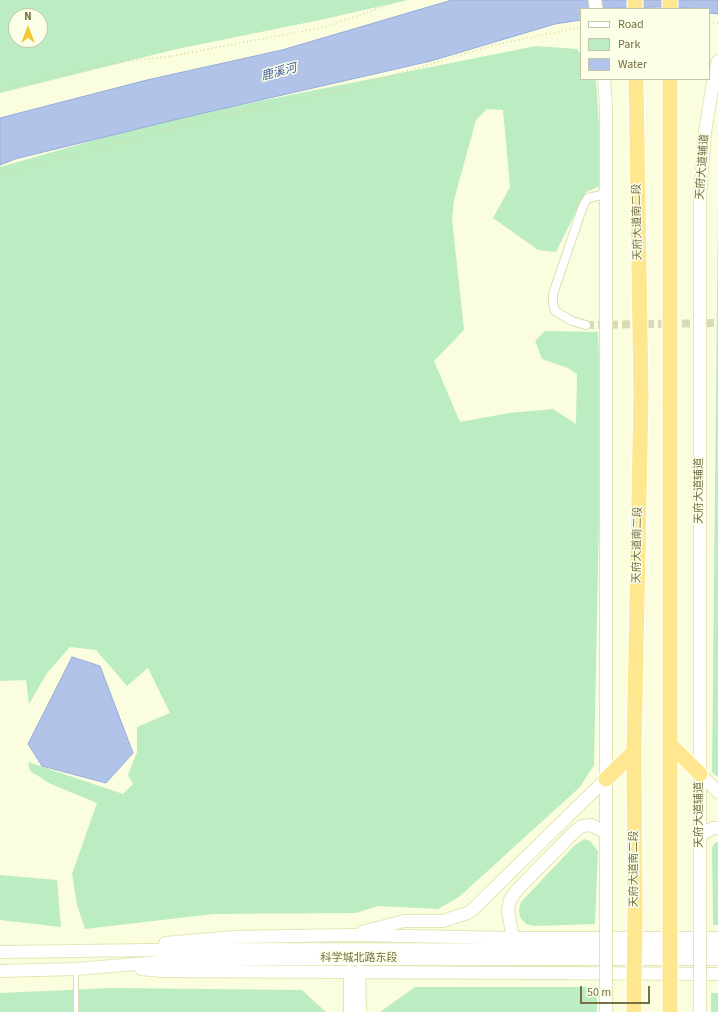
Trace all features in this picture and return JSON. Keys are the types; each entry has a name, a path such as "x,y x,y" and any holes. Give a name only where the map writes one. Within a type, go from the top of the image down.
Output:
{"highway":[{"name":"天府大道南二段","path":"634,1012 634,752 641,395 636,80"},
{"path":"670,80 670,1012"},
{"path":"670,744 700,774"},
{"path":"606,779 634,752"}],"street":[{"name":"天府大道辅道","path":"700,1012 700,197 705,132 718,61"},
{"path":"604,80 606,194 606,1012"},
{"path":"586,325 572,321 555,311 552,303 553,294 583,206 588,198 606,194"},
{"path":"700,774 718,792"},
{"path":"351,935 404,921 443,921 470,912 606,779"},
{"path":"514,938 508,911 510,900 517,890 573,833 582,826 591,825 606,833"},
{"path":"700,835 713,828 718,828"},
{"path":"117,950 155,943 235,937 351,935 514,938 718,938"},
{"name":"科学城北路东段","path":"0,952 117,950 718,950"},
{"name":"科学城北路东段","path":"0,971 76,969 104,966 253,959 718,959"},
{"path":"104,966 162,971 718,974"},
{"path":"350,1012 354,971"},
{"path":"354,971 360,1012"}],"lane":[{"path":"76,969 76,1012"}],"path":[{"path":"0,90 110,63 172,56 325,27 402,0"},
{"path":"0,174 200,121 347,89 494,45 580,27"}],"green space":[{"path":"0,0 408,0 320,20 177,49 0,93"},
{"path":"536,46 577,49 580,54 580,80 596,81 603,185 586,192 556,252 538,250 493,218 510,187 503,110 487,109 476,120 454,200 452,219 464,330 434,361 460,422 509,413 553,409 576,424 577,374 568,368 542,359 535,341 545,331 598,332 601,419 594,765 580,787 459,897 438,909 378,906 356,913 213,914 85,929 77,905 72,874 97,803 51,784 30,771 28,762 123,794 133,784 128,775 137,752 137,727 170,713 148,668 127,686 96,650 70,647 47,673 29,704 26,680 0,681 0,167 165,120"},
{"path":"718,201 718,777 712,772"},
{"path":"584,839 590,841 598,851 595,924 534,926 526,924 520,917 519,909 521,902 575,845"},
{"path":"716,842 718,842 718,925 713,925 712,847"},
{"path":"0,875 57,880 61,927 0,920"},
{"path":"415,987 597,987 597,1012 380,1012"},
{"path":"112,988 302,990 326,1012 0,1012 0,993"},
{"path":"711,993 718,993 718,1012 711,1012"}],"water":[{"name":"鹿溪河","path":"452,0 718,0 718,14 710,13 710,8 580,8 580,20 555,24 431,61 182,118 15,159 0,165 0,118 147,80 282,50"},
{"path":"72,657 100,666 133,753 106,783 42,766 28,744"}],"tunnel":[{"path":"586,325 718,323"}]}
